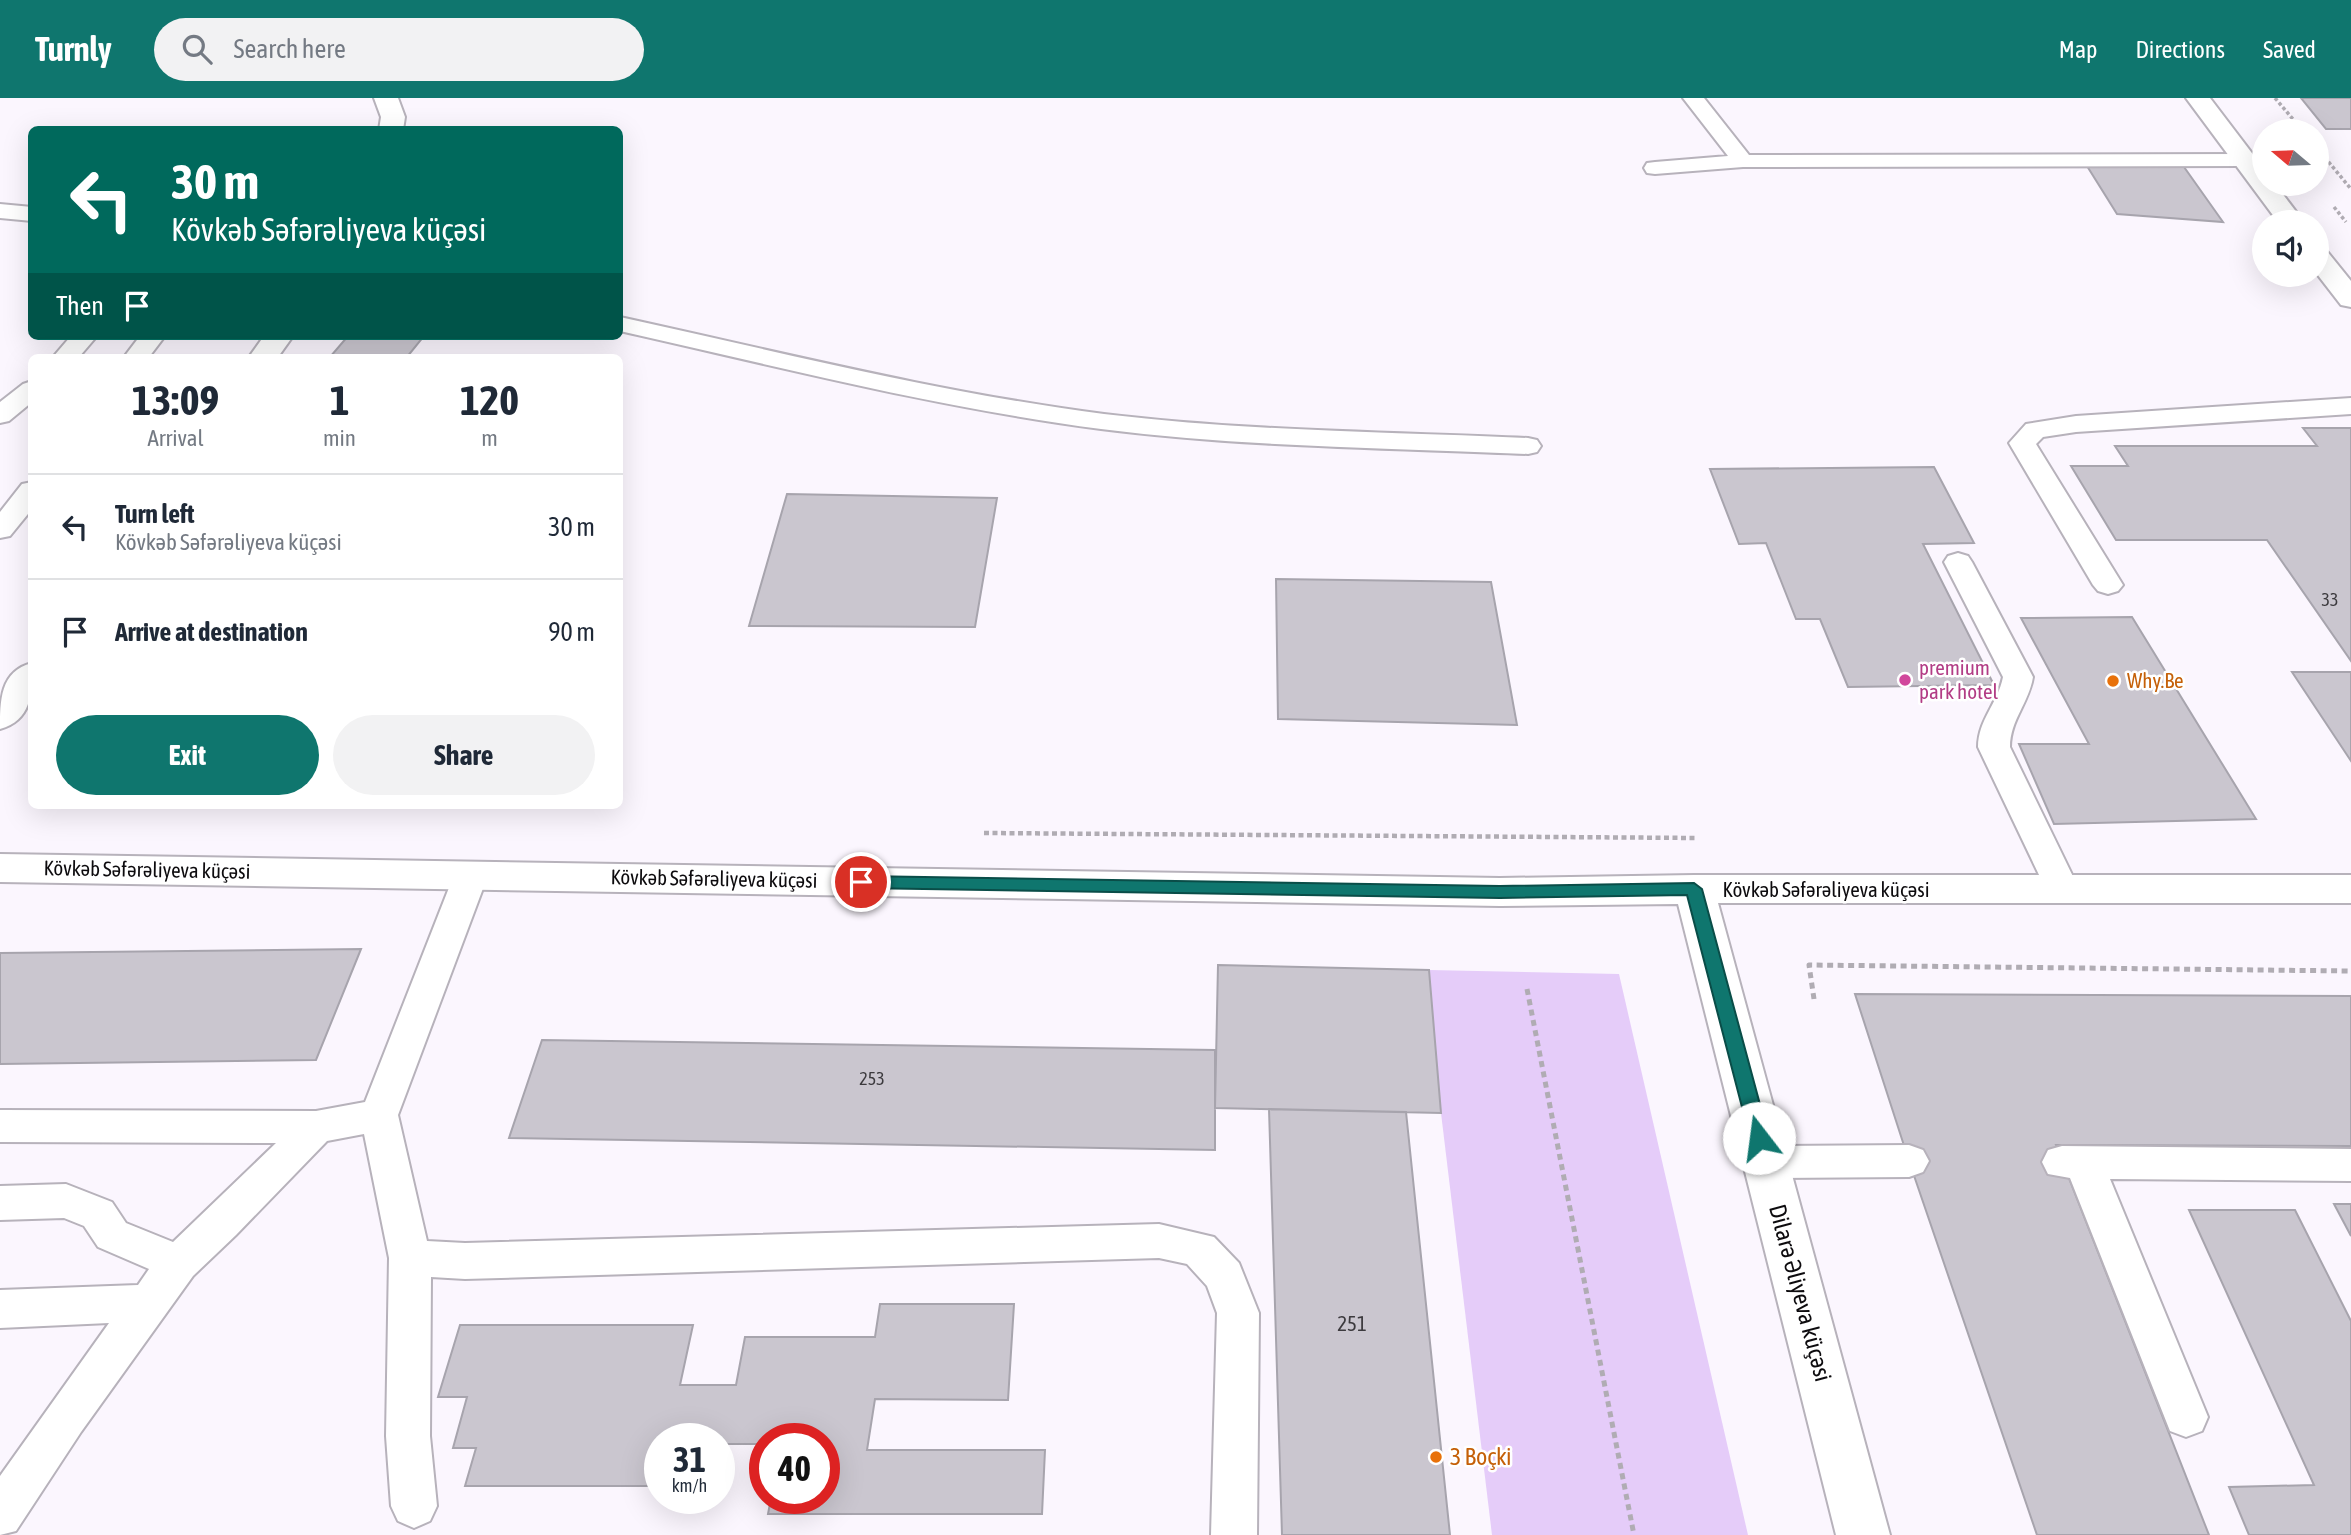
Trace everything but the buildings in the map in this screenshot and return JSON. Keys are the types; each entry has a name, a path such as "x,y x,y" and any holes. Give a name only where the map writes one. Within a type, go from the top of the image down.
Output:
{"street":[{"path":"386,98 393,117 392,126"},
{"path":"2198,98 2282,210"},
{"path":"2329,271 2351,299"},
{"path":"265,354 276,340"},
{"path":"0,717 28,679"},
{"name":"Kövkəb Səfərəliyeva küçəsi","path":"0,868 1500,892 1694,889 2351,889"},
{"name":"Dilarə Əliyeva küçəsi","path":"1694,889 1863,1535"}],"lane":[{"path":"1693,98 1743,161"},
{"path":"1655,167 1743,161 2244,160"},
{"path":"0,211 28,214"},
{"path":"623,325 916,389 1101,421 1198,431 1528,446"},
{"path":"68,354 81,340"},
{"path":"138,354 150,340"},
{"path":"0,415 28,392"},
{"path":"2108,585 2022,443 2035,430 2076,424 2351,406"},
{"path":"0,530 28,495"},
{"path":"1958,562 2018,677 2017,691 1992,731 1994,747 2063,891"},
{"path":"414,1506 408,1436 410,1258 379,1115 471,875"},
{"path":"0,1126 316,1127 379,1115"},
{"path":"0,1515 65,1418 178,1263 222,1223 316,1127"},
{"path":"1766,1162 1909,1161"},
{"path":"2186,1417 2072,1162 2351,1165"},
{"path":"0,1203 66,1201 99,1213 112,1235 178,1263"},
{"path":"410,1258 465,1261 1159,1241 1199,1249 1224,1276 1238,1313 1234,1535"},
{"path":"0,1310 149,1303"}],"path":[{"path":"2275,98 2293,119"},
{"path":"2329,162 2351,189"},
{"path":"975,832 1710,838"},
{"path":"1814,999 1809,965 2351,971"},
{"path":"1527,989 1634,1535"}],"shaded area":[{"path":"1429,970 1619,974 1748,1535 1492,1535 1441,1113"}],"place":[{"name":"premium park hotel","path":"1905,680"},
{"name":"Why.Be","path":"2113,681"},
{"name":"3 Boçki","path":"1436,1457"}],"route":[{"path":"861,882 1500,892 1694,889 1759,1138"}]}
